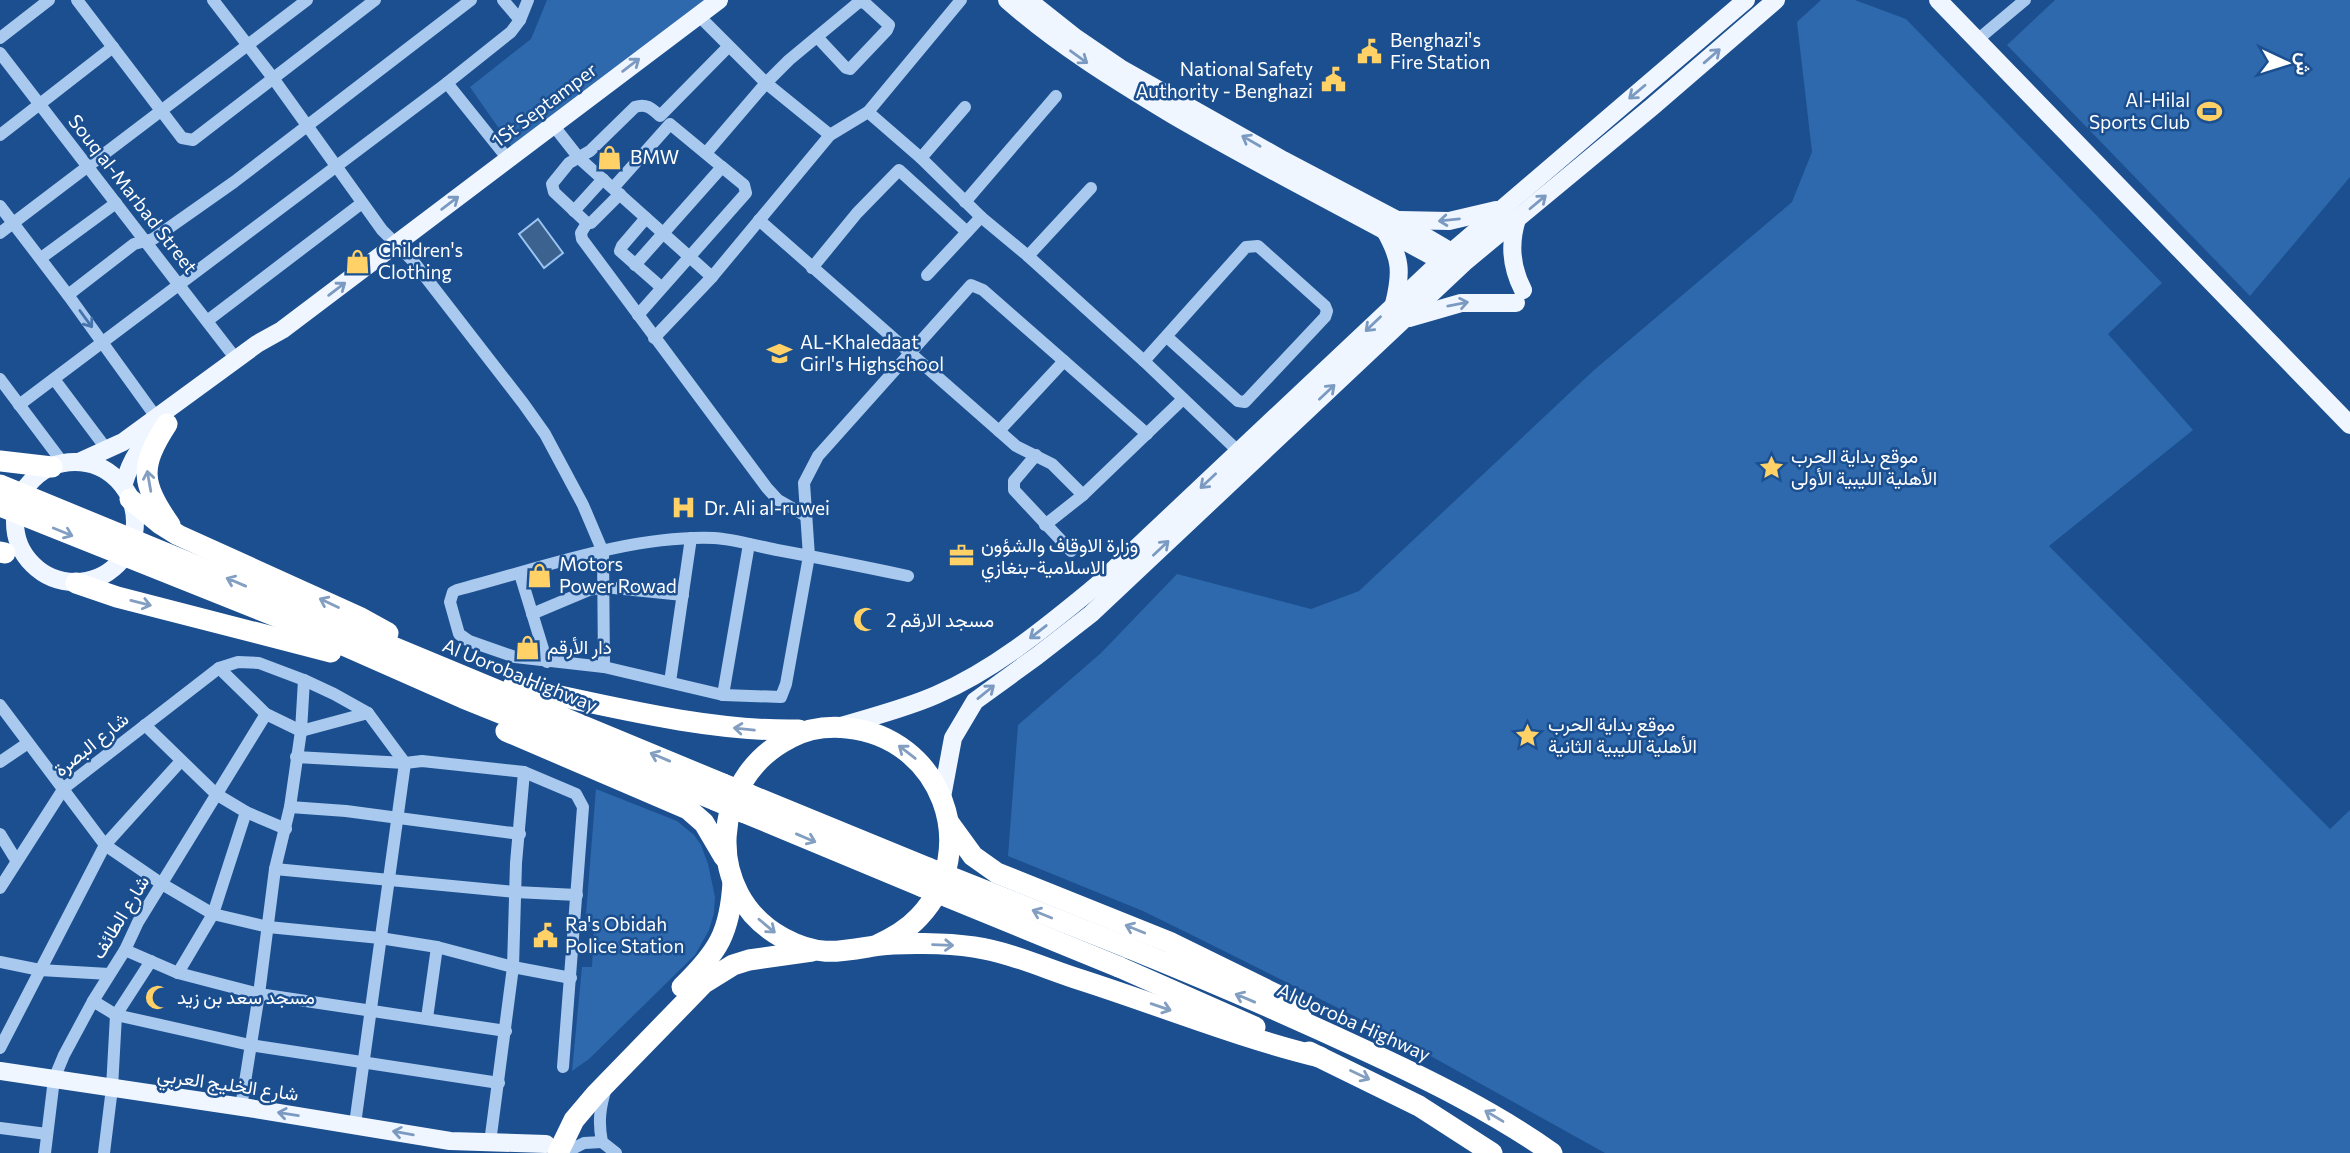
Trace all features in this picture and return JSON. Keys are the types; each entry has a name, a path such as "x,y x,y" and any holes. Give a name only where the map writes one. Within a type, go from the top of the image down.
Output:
{"highway":[{"path":"162,421 149,455 147,480 155,501 178,535"},
{"path":"0,461 65,464"},
{"path":"0,485 296,616"},
{"path":"126,492 159,523 178,535 359,617 387,633 424,670"},
{"path":"0,506 296,616"},
{"path":"76,583 117,597 424,670"},
{"name":"Al Uoroba Highway","path":"296,616 424,670 463,698 719,792"},
{"name":"Al Uoroba Highway","path":"424,670 466,676 719,792"},
{"path":"466,676 724,727 772,731 838,727 860,729 900,746 917,760 942,797 948,823 948,858 938,890 924,912 905,930 875,946"},
{"path":"463,698 503,729 688,809 714,836 752,913 782,938 818,951"},
{"path":"553,1151 557,1122 597,1072 713,953 728,923 731,872 726,846 726,826 738,789 761,758 776,746 812,730"},
{"path":"719,792 1124,958 1419,1106 1492,1153"},
{"path":"948,823 973,856 997,873 1169,942 1222,967 1288,1001 1324,1031"},
{"path":"553,1151 574,1120 609,1079 693,993 718,974 748,960 818,951 847,952 875,946 958,946 997,953 1270,1045 1320,1057"},
{"name":"Al Uoroba Highway","path":"1124,958 1324,1031 1439,1086 1552,1153"}],"main road":[{"name":"1St Septamper","path":"282,330 719,0"},
{"path":"1007,0 1075,55 1109,77 1226,145 1391,225 1449,221 1499,209"},
{"path":"1028,0 1120,68 1454,261"},
{"path":"942,797 953,738 975,701 1091,614 1403,320 1499,209 1745,0"},
{"path":"838,727 938,694 974,676 1015,650 1096,586 1394,304 1517,219 1776,0"},
{"path":"1938,0 2350,425"},
{"path":"1403,320 1461,303 1519,297 1512,255 1512,237 1517,219"},
{"path":"1391,225 1399,264 1399,284 1394,304"},
{"path":"282,330 236,359 162,421 139,449 133,458 126,492 135,522 131,545 118,564 99,578 76,583 57,580 7,554 16,535 15,514 22,494 34,478 65,464 108,451 162,421 252,359 282,330"},
{"path":"65,464 103,470 126,492"},
{"name":"شارع الخليج العربي","path":"0,1071 450,1141 553,1151"},
{"name":"شارع الخليج العربي","path":"450,1141 472,1153"}],"street":[{"path":"0,38 50,0"},
{"path":"77,0 181,138 192,140 375,0"},
{"path":"213,0 273,78 362,203 421,271 545,434 583,505 603,552 604,667"},
{"path":"0,233 307,0"},
{"path":"68,295 134,244 146,242 234,182 471,0"},
{"path":"503,0 520,20"},
{"path":"19,405 447,83 511,32 520,20 528,0"},
{"path":"654,338 712,277 830,135 868,112 961,0"},
{"path":"1976,41 2025,0"},
{"path":"706,153 766,82 789,60 861,2 889,24 887,30 850,69 818,38"},
{"path":"698,15 766,82 830,135"},
{"path":"0,135 113,47"},
{"path":"587,223 594,222 665,120 728,47"},
{"name":"Souq al-Marbad Street","path":"0,53 236,359"},
{"path":"447,83 508,159"},
{"path":"965,202 1056,96"},
{"path":"587,223 552,188 552,184 569,163 590,151 635,107 648,106 744,185 746,192 638,315"},
{"path":"921,158 965,107"},
{"path":"868,112 921,158 981,217 1144,361 1240,452"},
{"path":"553,125 579,158 712,277"},
{"path":"635,265 722,167"},
{"path":"812,268 857,213 899,170 967,232"},
{"path":"574,211 603,179"},
{"path":"1028,256 1091,188"},
{"path":"41,258 116,203"},
{"path":"207,321 362,203"},
{"path":"0,206 162,421"},
{"path":"927,275 981,217"},
{"path":"646,218 620,248 623,254 661,287"},
{"path":"758,220 999,431 1017,446 1052,464 1083,495"},
{"path":"587,223 581,233 582,239 654,338 767,488 778,500 806,516"},
{"path":"1144,361 1246,247 1251,245 1258,246 1325,306 1327,311 1325,317 1247,401 1241,402 1167,337"},
{"path":"908,576 809,556 749,544 718,538 691,538 656,541 603,552 520,574 453,592 450,602 459,634 469,641 515,657 604,667 723,695 783,696 809,556 804,483 811,466 971,285 984,290 1147,434"},
{"path":"999,431 1064,361"},
{"path":"0,379 65,464"},
{"path":"54,379 108,451"},
{"path":"1045,525 1083,495 1183,399"},
{"path":"1036,455 1014,481 1014,490 1071,551"},
{"path":"670,682 691,538"},
{"path":"723,695 749,544"},
{"path":"520,574 547,662"},
{"path":"532,614 589,590 604,587 683,596"},
{"name":"شارع البصرة","path":"0,888 64,788 219,668 238,662 259,663 304,680"},
{"path":"219,668 266,714 301,731 368,713"},
{"path":"241,1107 275,869 290,807 301,731 304,680 368,713 405,764 355,1125"},
{"path":"0,705 105,845 162,884 213,914 268,928 380,938 437,947 513,967 571,978"},
{"name":"شارع الطائف","path":"45,1153 54,1079 64,1055 108,974 125,950 138,922 266,714"},
{"path":"145,725 180,762 216,794 246,812 286,829"},
{"path":"0,762 28,743"},
{"path":"296,757 405,764 422,761 524,772 576,794 581,799 583,807 563,1067"},
{"path":"0,1048 105,845 180,762"},
{"path":"491,1135 513,967 515,892 524,772"},
{"path":"290,807 520,834"},
{"path":"178,973 213,914 246,812"},
{"path":"0,834 16,860"},
{"path":"275,869 515,892 577,895"},
{"path":"427,1018 437,947"},
{"path":"125,950 178,973 259,994 506,1031"},
{"path":"104,1153 112,1088 116,1015 151,961"},
{"path":"0,962 40,970 108,974"},
{"path":"93,1001 116,1015 250,1045 499,1083"},
{"path":"602,1142 600,1112 609,1079"},
{"path":"0,1128 47,1134"},
{"path":"553,1151 584,1143 602,1142 616,1153"}],"shaded area":[{"path":"547,0 705,0 514,150 470,87 531,39"},
{"path":"1821,0 1855,0 1906,19 2162,283 2108,334 2193,430 2049,546 2330,829 2350,810 2350,1153 1605,1153 1400,1039 1210,944 1143,911 1008,856 1018,725 1101,653 1177,574 1311,609 1359,591 1593,371 1792,202 1812,152 1797,22"},
{"name":"Al-Hilal Sports Club","path":"2055,0 2350,0 2350,177 2250,296 2007,45"},
{"path":"538,219 563,253 544,268 519,234"},
{"path":"596,789 677,821 694,835 708,864 715,897 714,913 709,930 695,955 589,1059 572,1071 582,967 592,967 594,927 585,927"}],"place":[{"name":"Benghazi's Fire Station","path":"1370,51"},
{"name":"National Safety Authority - Benghazi","path":"1333,80"},
{"name":"Al-Hilal Sports Club","path":"2210,111"},
{"name":"BMW","path":"610,157"},
{"name":"Children's Clothing","path":"358,261"},
{"name":"AL-Khaledaat Girl's Highschool","path":"780,353"},
{"name":"موقع بداية الحرب الأهلية الليبية الأولى","path":"1771,467"},
{"name":"Dr. Ali al-ruwei","path":"684,508"},
{"name":"وزارة الاوقاف والشؤون الاسلامية-بنغازي","path":"961,556"},
{"name":"Motors Power Rowad","path":"539,575"},
{"name":"مسجد الارقم 2","path":"866,620"},
{"name":"دار الأرقم","path":"527,647"},
{"name":"موقع بداية الحرب الأهلية الليبية الثانية","path":"1528,735"},
{"name":"Ra's Obidah Police Station","path":"545,935"},
{"name":"مسجد سعد بن زيد","path":"157,997"}]}
